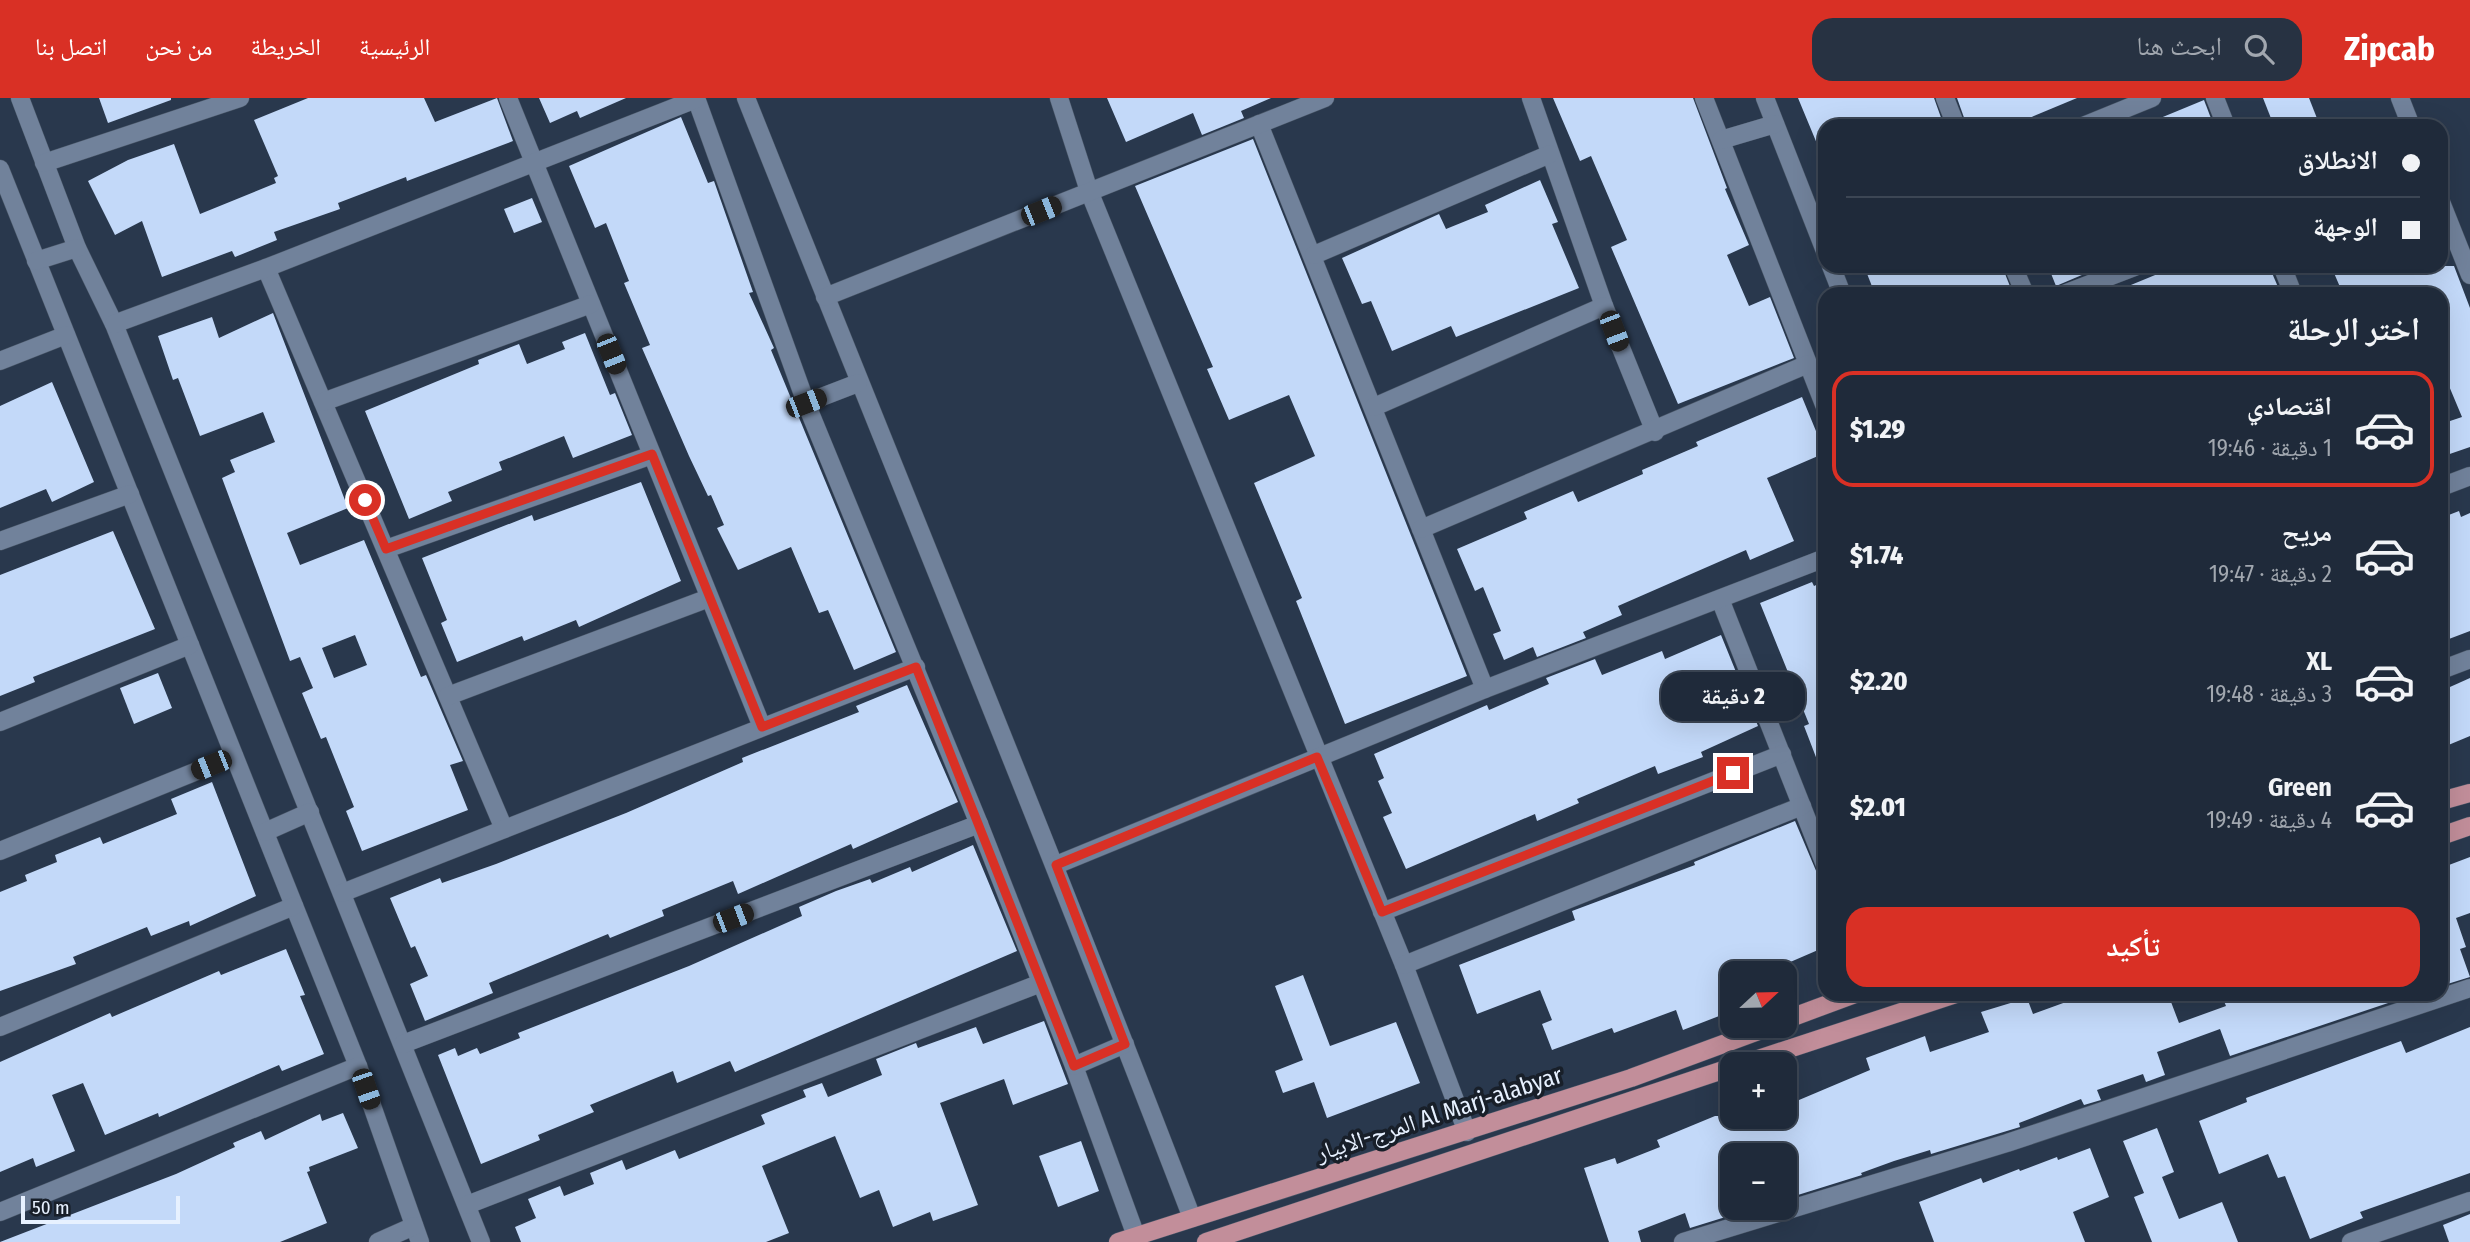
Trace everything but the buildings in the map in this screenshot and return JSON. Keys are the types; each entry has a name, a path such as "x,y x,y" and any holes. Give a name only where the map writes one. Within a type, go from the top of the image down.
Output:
{"main road":[{"path":"2448,799 2470,793"},
{"path":"2448,834 2470,827"},
{"path":"1797,1016 1837,1001"},
{"path":"1780,1052 1935,1001"},
{"name":"المرج-الابيار Al Marj-alabyar","path":"1118,1242 1467,1132 1631,1078 1739,1038"},
{"name":"المرج-الابيار Al Marj-alabyar","path":"1206,1242 1720,1071"}],"street":[{"path":"20,98 77,248 114,324 481,1242"},
{"path":"44,163 240,98"},
{"path":"508,98 762,727"},
{"path":"746,98 858,383 1056,865 1192,1218"},
{"path":"1059,98 1089,191 1317,757 1404,965 1467,1132"},
{"path":"825,297 1325,98"},
{"path":"1531,98 1604,306 1655,432"},
{"path":"1704,98 1818,389"},
{"path":"1765,98 1818,233"},
{"path":"1945,98 1953,119"},
{"path":"2100,119 2152,98"},
{"path":"2215,98 2223,119"},
{"path":"2399,98 2408,119"},
{"path":"114,324 266,268 696,99 806,403 979,824 1074,1066 1136,1236"},
{"path":"1259,124 1314,255 1485,689"},
{"path":"1721,140 1775,124"},
{"path":"1314,255 1550,154"},
{"path":"0,169 358,1066 417,1234 378,1242"},
{"path":"2448,220 2470,275"},
{"path":"36,261 77,248"},
{"path":"266,268 505,829"},
{"path":"2082,287 2119,273"},
{"path":"323,402 591,304"},
{"path":"1374,407 1604,306"},
{"path":"0,361 66,335"},
{"path":"1421,529 1655,432 1808,364"},
{"path":"806,403 858,383"},
{"path":"386,549 652,454"},
{"path":"2448,484 2470,476"},
{"path":"0,541 130,494"},
{"path":"1056,865 1485,689 1818,561"},
{"path":"448,696 709,598"},
{"path":"1720,599 1818,847"},
{"path":"0,722 190,645"},
{"path":"2448,667 2470,659"},
{"path":"342,892 916,667"},
{"path":"1382,912 1782,754"},
{"path":"0,851 234,756"},
{"path":"1404,965 1802,806"},
{"path":"265,832 310,812"},
{"path":"403,1044 979,824"},
{"path":"0,1027 294,906"},
{"path":"467,1205 1041,983"},
{"path":"2448,995 2470,988"},
{"path":"1683,1242 2007,1143 2431,1001"},
{"path":"1074,1066 1125,1044"},
{"path":"0,1213 358,1066"},
{"path":"2351,1242 2470,1201"}],"route":[{"path":"365,500 386,549 652,454 762,727 916,667 1074,1066 1125,1044 1056,865 1317,757 1382,912 1733,773"}]}
